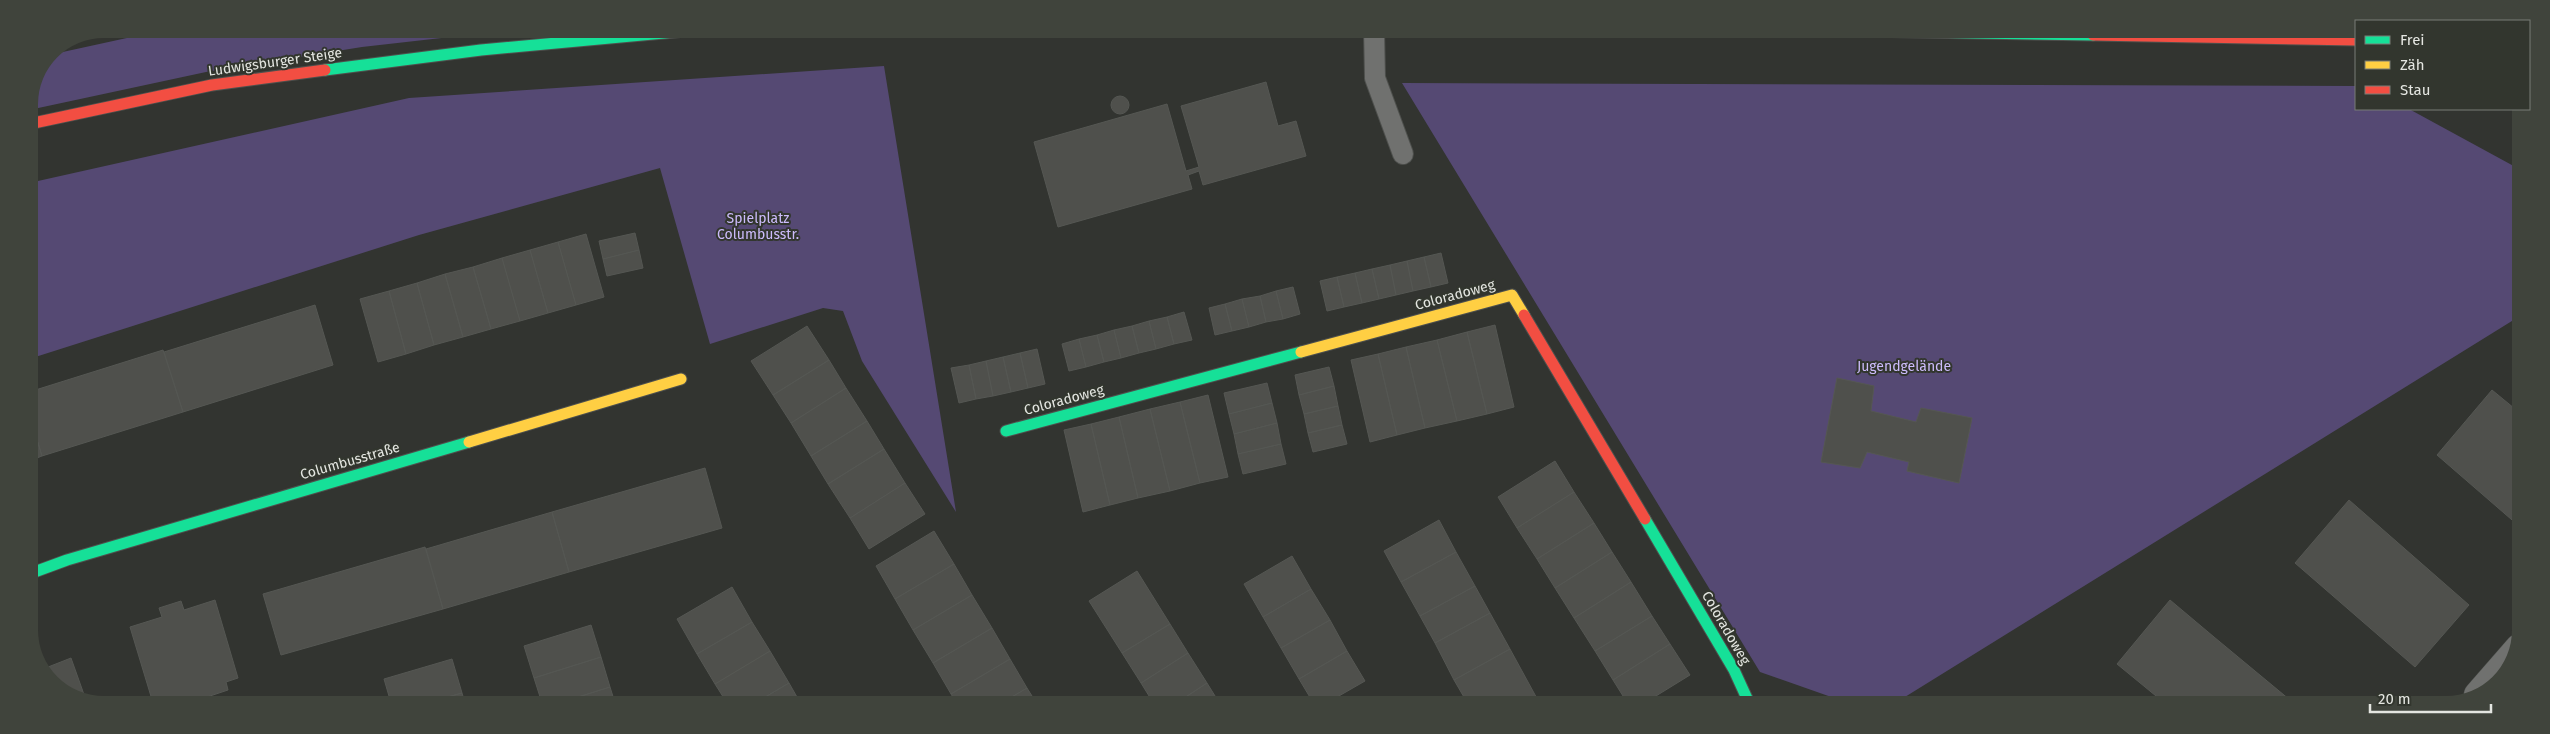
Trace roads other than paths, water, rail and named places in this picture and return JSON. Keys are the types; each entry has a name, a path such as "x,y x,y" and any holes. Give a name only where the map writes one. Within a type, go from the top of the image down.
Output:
{"street":[{"name":"Ludwigsburger Steige","path":"38,122 212,85 481,50 621,37"},
{"path":"2191,37 2355,40"},
{"name":"Coloradoweg","path":"1006,432 1512,296 1734,670 1746,696"},
{"name":"Columbusstraße","path":"38,571 67,560 681,379"}],"lane":[{"path":"1374,37 1375,78 1403,154"}],"park label":[{"name":"Spielplatz Columbusstr.","path":"758,226"},
{"name":"Jugendgelände","path":"1904,366"}]}
